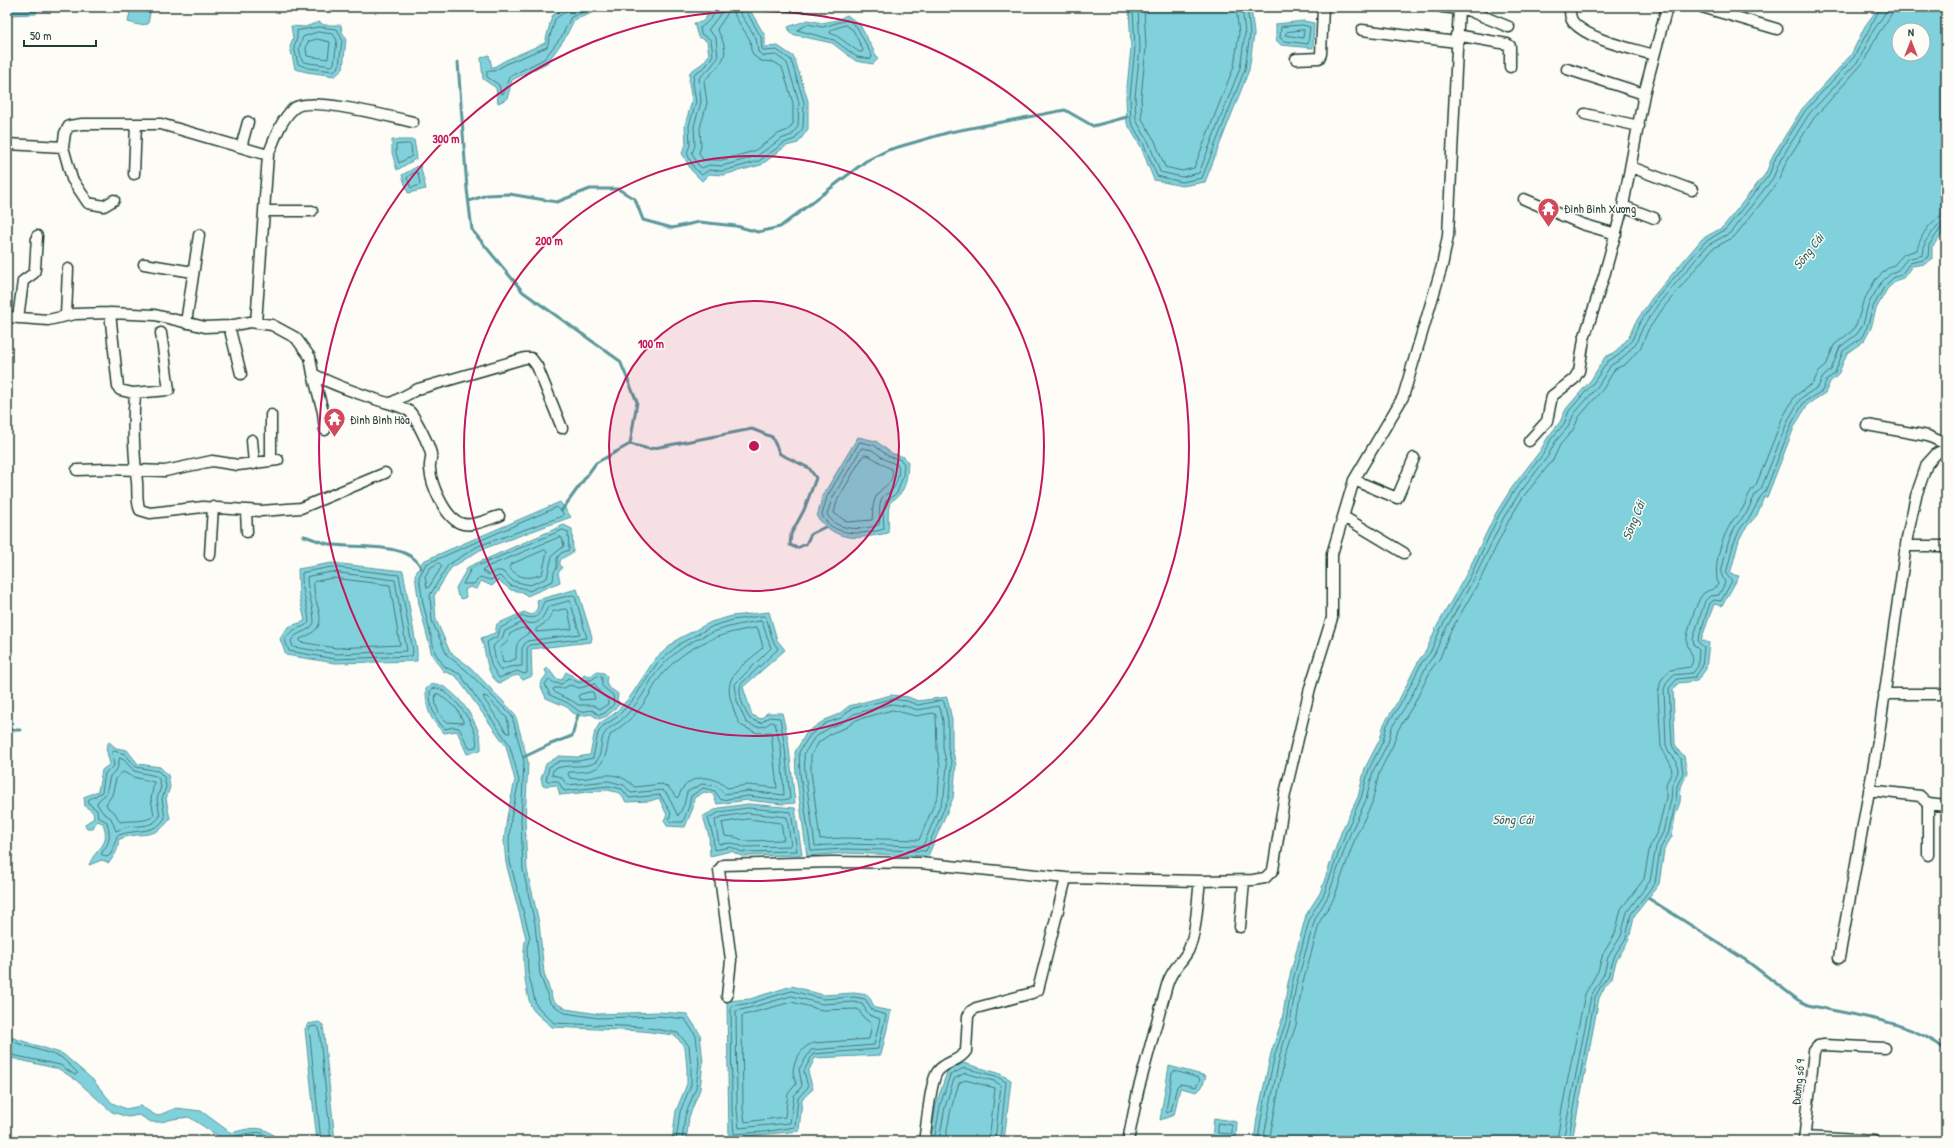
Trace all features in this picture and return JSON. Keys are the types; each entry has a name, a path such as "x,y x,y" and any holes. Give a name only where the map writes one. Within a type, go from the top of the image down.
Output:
{"street":[{"path":"1296,59 1319,58 1321,54 1323,7"},
{"path":"1442,7 1459,8 1509,27"},
{"path":"1529,441 1547,421 1552,396 1577,375 1584,339 1616,234 1631,167 1644,94 1667,7"},
{"path":"1702,7 1777,29"},
{"path":"727,996 731,960 719,870 723,865 833,862 920,863 1066,878 1200,881 1265,878 1273,870 1285,794 1310,688 1332,618 1332,554 1354,480 1403,397 1442,266 1448,236 1456,38 1459,8"},
{"path":"1570,10 1571,19 1592,35 1654,55"},
{"path":"1362,30 1507,44 1510,46 1510,67"},
{"path":"1567,69 1644,94"},
{"path":"256,323 268,155 282,124 294,107 304,104 327,104 413,122"},
{"path":"1584,114 1624,124 1639,126"},
{"path":"241,147 248,122"},
{"path":"114,200 104,206 88,203 72,179 63,146 65,133 69,126 82,124 161,124 268,155"},
{"path":"134,174 136,124"},
{"path":"7,144 63,146"},
{"path":"1631,167 1692,190"},
{"path":"1524,199 1582,224 1616,234"},
{"path":"1622,206 1654,218"},
{"path":"264,212 312,211"},
{"path":"186,323 199,235"},
{"path":"18,318 23,281 34,273 35,269 37,236"},
{"path":"144,264 193,272"},
{"path":"66,315 68,269"},
{"path":"7,317 48,320 66,315 110,313 155,316 205,326 228,326 243,322 272,325 296,338 310,357 323,412 325,430"},
{"path":"110,313 118,387 124,392 133,393 169,390 170,387 161,333"},
{"path":"228,326 241,374"},
{"path":"391,404 418,389 525,358 531,358 537,366 562,428"},
{"path":"313,374 330,383 409,411 432,454 430,468 432,483 442,504 452,516 461,523 472,524 499,516"},
{"path":"133,393 135,396 133,454 138,506 140,510 150,513 212,507 246,511 301,508 385,473"},
{"path":"77,470 166,471 212,461 229,464 254,464 274,460 271,414"},
{"path":"1867,425 1928,436 1946,444"},
{"path":"252,440 254,464"},
{"path":"1839,958 1869,790 1906,546 1920,480 1927,464 1937,454 1946,448"},
{"path":"1354,480 1397,498 1414,458"},
{"path":"210,555 212,507"},
{"path":"246,511 247,532"},
{"path":"1344,517 1404,553"},
{"path":"1906,546 1946,546"},
{"path":"1884,694 1946,694"},
{"path":"1869,790 1920,796 1928,804 1946,806"},
{"path":"1928,804 1928,855"},
{"path":"924,1141 933,1082 937,1072 944,1064 963,1056 966,1051 968,1016 971,1011 976,1008 1032,993 1038,990 1066,878"},
{"path":"1240,927 1244,880"},
{"path":"1128,1141 1138,1092 1167,985 1171,973 1187,952 1191,943 1200,881"},
{"name":"Đường số 9","path":"1804,1139 1814,1051 1818,1046 1885,1048"},
{"path":"1804,1139 1874,1141"}],"water":[{"path":"37,7 36,14 7,15 7,9"},
{"path":"131,7 151,7 148,24 139,25 128,22"},
{"path":"566,7 607,7 574,20 565,38 547,63 512,80 507,99 498,103 496,88 483,79 481,58 489,55 492,68 506,60 545,43 552,16"},
{"path":"715,7 743,7 750,10 765,36 765,47 778,46 794,57 808,101 808,129 798,143 786,146 761,165 723,175 709,174 702,181 691,170 682,153 686,145 685,125 692,101 689,83 690,72 703,63 709,55 707,41 698,37 694,23 702,22"},
{"path":"1129,7 1251,7 1254,34 1249,70 1205,182 1182,186 1154,180 1141,147 1127,123 1126,97 1131,48"},
{"name":"Sông Cái","path":"1879,7 1946,7 1946,229 1932,247 1932,259 1925,264 1912,266 1903,278 1897,280 1887,289 1876,309 1871,328 1864,341 1847,353 1838,375 1830,382 1825,393 1808,404 1795,425 1767,497 1764,497 1757,515 1744,530 1739,540 1730,574 1739,576 1722,606 1714,604 1701,640 1709,643 1706,669 1697,681 1678,683 1673,690 1675,744 1680,753 1684,756 1687,773 1681,787 1680,802 1675,816 1672,836 1664,850 1659,884 1634,916 1629,940 1616,961 1612,978 1605,986 1599,998 1572,1141 1254,1141 1257,1118 1271,1053 1282,1020 1288,983 1306,915 1320,893 1342,830 1358,797 1365,768 1380,739 1384,724 1401,696 1419,660 1426,651 1436,628 1467,573 1496,513 1511,489 1560,422 1566,409 1591,380 1605,357 1616,352 1629,337 1635,323 1652,298 1702,239 1723,227 1766,173 1773,155 1802,109 1851,55 1865,26"},
{"path":"847,15 860,25 878,59 873,64 856,61 832,43 791,34 788,27 808,20 822,23 837,20"},
{"path":"1304,21 1314,23 1313,48 1281,45 1276,40 1276,24"},
{"path":"319,22 324,25 341,25 342,32 346,38 343,69 335,76 295,69 290,47 293,38 291,26 305,27"},
{"path":"392,140 414,140 417,158 397,170 392,153"},
{"path":"420,165 426,189 408,193 402,175"},
{"path":"858,437 876,441 891,453 904,457 908,462 905,485 899,494 890,502 888,513 888,533 867,537 849,537 833,531 817,517 823,495"},
{"path":"560,502 571,517 480,550 451,568 434,596 436,620 450,652 470,667 515,714 528,762 525,820 527,870 539,923 544,973 553,1001 566,1009 598,1014 659,1012 687,1014 700,1034 703,1063 700,1089 689,1117 686,1141 672,1141 676,1111 687,1084 685,1048 675,1035 642,1031 552,1027 532,1008 527,993 524,973 526,938 506,863 504,841 507,817 515,780 506,746 456,676 443,671 432,655 419,604 415,575 423,561"},
{"path":"564,525 572,529 573,552 563,558 560,562 562,568 558,573 560,582 527,596 523,592 511,590 498,580 492,586 481,581 477,589 470,587 466,589 466,597 462,599 458,596 456,588 468,567"},
{"path":"332,563 403,571 417,650 417,661 335,663 286,655 280,639 288,627 305,621 299,594 298,569"},
{"path":"577,589 592,637 591,642 531,649 532,676 523,680 518,675 510,677 499,683 494,679 487,663 481,638 495,633 497,624 524,612 531,615 537,609 537,600"},
{"path":"769,612 777,640 785,650 743,687 752,715 761,719 767,713 782,713 788,739 795,803 782,804 748,800 717,804 713,794 704,792 694,798 693,808 685,827 667,826 664,820 667,815 659,798 650,801 626,802 620,793 608,790 560,795 557,785 543,786 541,779 546,764 559,756 577,757 590,755 595,731 600,723 614,714 630,697 655,659 678,639 711,622 732,616"},
{"path":"548,668 556,679 562,680 566,672 579,680 585,674 589,677 596,672 604,673 607,676 607,685 618,694 617,700 619,705 607,716 599,719 591,714 581,716 573,713 567,707 546,698 540,684 547,674 545,670"},
{"path":"437,684 444,687 458,698 470,714 478,730 481,750 467,754 457,731 444,733 435,723 428,708 426,689 430,685"},
{"path":"891,695 908,697 918,701 947,697 952,720 952,748 956,765 953,798 928,856 845,853 807,856 796,774 795,752 807,732 825,720 839,714 849,706"},
{"path":"109,742 116,748 127,750 138,764 160,767 168,775 170,787 166,799 170,819 157,831 133,835 118,840 115,855 109,863 102,860 89,865 92,858 104,842 105,831 103,823 97,821 93,828 86,828 85,824 94,818 93,812 85,806 84,797 98,791 102,770 110,764 106,748"},
{"path":"748,804 795,808 802,855 741,856 731,851 710,856 709,836 703,816 719,808"},
{"path":"792,986 823,995 854,993 868,995 875,1008 891,1011 881,1055 815,1058 808,1072 813,1089 802,1099 799,1131 729,1138 727,1001 750,999"},
{"path":"319,1022 323,1025 335,1141 317,1141 305,1029 308,1024"},
{"path":"7,1036 63,1054 93,1080 112,1103 126,1109 140,1106 157,1116 176,1108 201,1111 231,1133 257,1128 268,1131 279,1141 223,1139 189,1117 161,1122 151,1122 139,1115 128,1117 112,1112 76,1080 59,1069 7,1057"},
{"path":"963,1063 998,1073 1011,1080 1004,1141 930,1141 936,1105 947,1072"},
{"path":"1169,1066 1206,1076 1202,1087 1197,1092 1180,1088 1174,1115 1160,1120"},
{"path":"1214,1118 1237,1122 1236,1139 1212,1137"}],"waterway":[{"path":"458,62 467,189 472,230 523,292 620,361 637,402 630,444 596,463 562,510"},
{"path":"469,201 487,195 509,194 557,202 590,189 618,189 635,199 643,220 672,228 699,222 736,226 758,232 780,227 866,161 888,150 950,132 1065,110 1093,126 1127,117"},
{"path":"630,444 649,449 752,429 772,437 780,454 809,468 816,478 804,510 791,534 790,545 797,548 806,544 811,534 825,527"},
{"path":"304,536 323,543 395,550 406,554 415,560 421,568"},
{"path":"524,757 572,736 578,715"},
{"path":"7,730 20,730"},
{"path":"1648,898 1747,961 1798,1000 1808,1005 1898,1025 1932,1040 1946,1050"}],"place":[{"name":"Đình Bình Xương","path":"1549,228"},
{"name":"Đình Bình Hòa","path":"334,438"}]}
